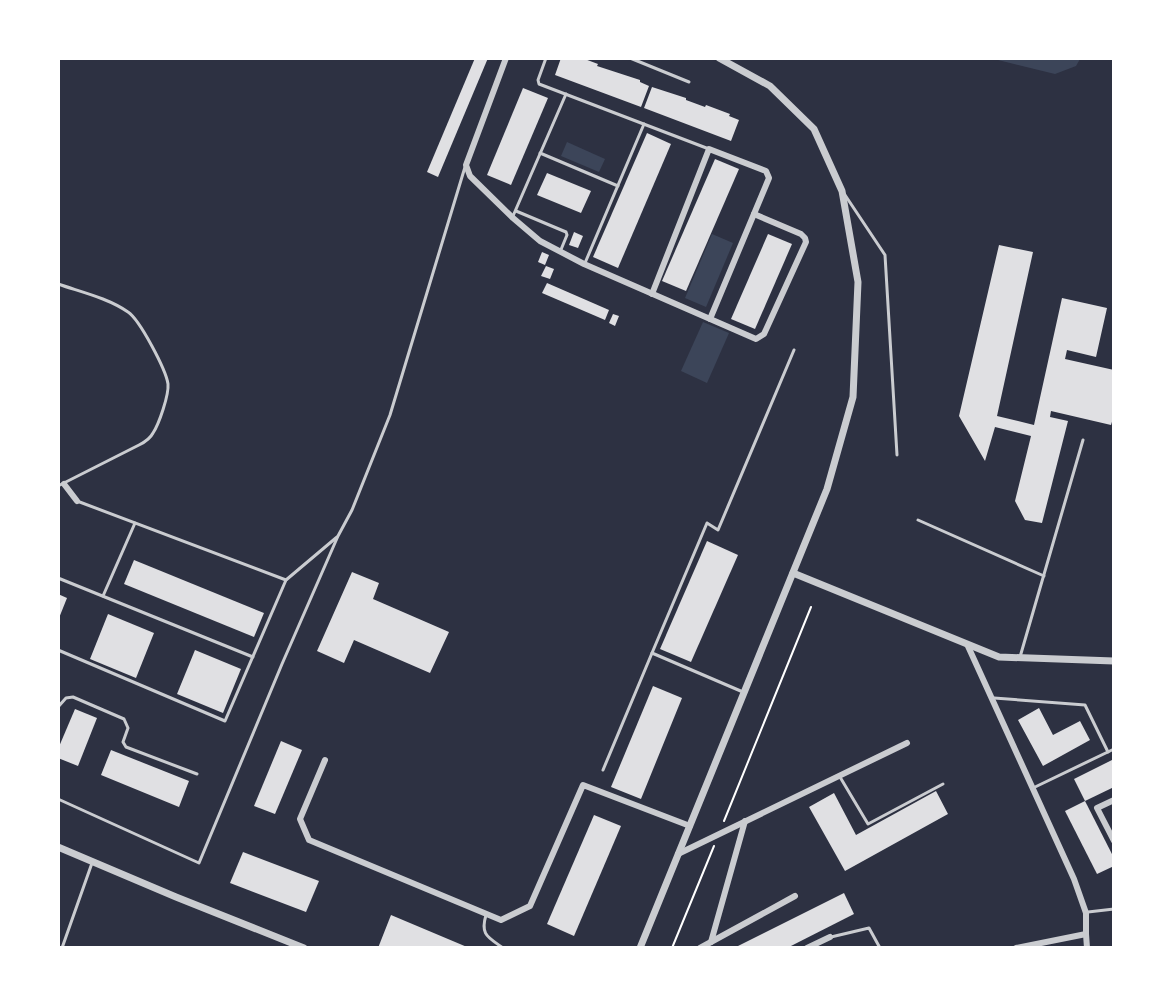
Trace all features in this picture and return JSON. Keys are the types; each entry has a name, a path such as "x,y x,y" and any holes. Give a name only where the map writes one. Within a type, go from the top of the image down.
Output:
{"street":[{"path":"506,58 466,165 470,176 540,241 584,264 756,339 761,338 764,334 806,242 801,234 754,214"},
{"path":"640,948 827,489 853,397 858,282 842,191 814,129 770,86 719,58"},
{"path":"652,294 709,149 766,171 769,178 710,319"},
{"path":"61,485 77,501"},
{"path":"793,573 999,657 1113,662"},
{"path":"967,644 1074,879 1086,913 1087,948"},
{"path":"678,854 907,743"},
{"path":"325,760 300,819 309,840 501,920 530,906 583,785 690,826"},
{"path":"1113,800 1097,808 1113,841"},
{"path":"711,942 745,822"},
{"path":"58,847 304,948"},
{"path":"700,948 795,896"},
{"path":"1016,948 1086,934"},
{"path":"807,948 830,937"}],"lane":[{"path":"546,58 538,82 709,149"},
{"path":"630,58 689,82"},
{"path":"513,218 566,94"},
{"path":"584,264 644,124"},
{"path":"540,153 618,186"},
{"path":"58,799 199,863 338,536 352,510 390,415 466,165"},
{"path":"842,191 885,255 897,455"},
{"path":"516,211 566,232 567,235 560,252"},
{"path":"58,284 120,307 135,318 141,325 165,376 168,388 156,429 150,438 61,485"},
{"path":"603,770 708,523 718,530 794,350"},
{"path":"1020,657 1083,440"},
{"path":"77,501 286,580"},
{"path":"918,520 1044,576"},
{"path":"103,596 135,523"},
{"path":"58,650 225,721 286,580 338,536"},
{"path":"58,578 253,657"},
{"path":"652,653 745,693"},
{"path":"58,707 66,698 73,697 124,719 128,728 123,742 126,747 197,774"},
{"path":"992,698 1085,705 1108,752"},
{"path":"1033,788 1113,749"},
{"path":"840,776 868,824 943,784"},
{"path":"62,948 92,861"},
{"path":"1086,913 1113,909"},
{"path":"486,914 482,927 503,948"},
{"path":"830,937 869,928 880,948"}],"path":[{"path":"672,948 812,607"}],"shaded area":[{"path":"994,59 1080,59 1076,66 1055,74"},
{"path":"567,142 605,159 599,172 561,156"},
{"path":"712,234 733,243 706,307 685,298"},
{"path":"703,322 729,333 707,383 681,371"}],"building":[{"path":"475,58 488,58 438,177 427,172"},
{"path":"561,58 582,58 598,64 597,66 640,80 649,86 641,107 555,75"},
{"path":"652,87 730,114 729,116 739,120 731,141 644,108"},
{"path":"523,88 548,98 511,185 487,175"},
{"path":"647,133 671,144 618,268 593,257"},
{"path":"715,159 739,169 686,291 662,281"},
{"path":"547,173 591,191 581,213 537,195"},
{"path":"574,232 583,236 578,248 569,245"},
{"path":"768,234 792,244 755,329 731,319"},
{"path":"999,245 1033,252 997,416 1034,425 1062,298 1107,308 1096,357 1067,350 1065,359 1114,370 1114,415 1111,425 1051,411 1050,417 1068,421 1042,523 1025,520 1015,501 1031,436 995,427 985,461 959,416"},
{"path":"542,252 549,255 545,265 538,262"},
{"path":"546,266 554,269 550,279 541,276"},
{"path":"547,283 609,310 605,320 542,293"},
{"path":"613,314 619,316 615,326 609,323"},
{"path":"707,541 738,555 691,662 660,649"},
{"path":"134,560 264,613 254,637 124,584"},
{"path":"352,572 379,583 373,599 449,632 430,673 354,640 344,663 317,651"},
{"path":"58,594 67,598 59,618 58,618"},
{"path":"108,614 154,633 136,678 90,659"},
{"path":"195,650 241,669 223,713 177,694"},
{"path":"653,686 682,698 641,799 611,787"},
{"path":"1039,708 1053,735 1080,721 1090,740 1043,766 1018,720"},
{"path":"75,709 97,718 78,766 58,758 58,749"},
{"path":"281,741 302,750 275,814 254,806"},
{"path":"111,750 189,781 179,807 101,775"},
{"path":"1114,759 1114,787 1085,801 1074,779"},
{"path":"936,791 948,814 845,871 809,807 834,793 856,835"},
{"path":"1085,801 1114,858 1114,866 1097,874 1065,811"},
{"path":"594,815 621,826 574,936 547,924"},
{"path":"243,852 319,881 306,912 230,883"},
{"path":"844,893 854,914 787,948 734,948"},
{"path":"391,915 467,947 467,948 378,948"}]}
